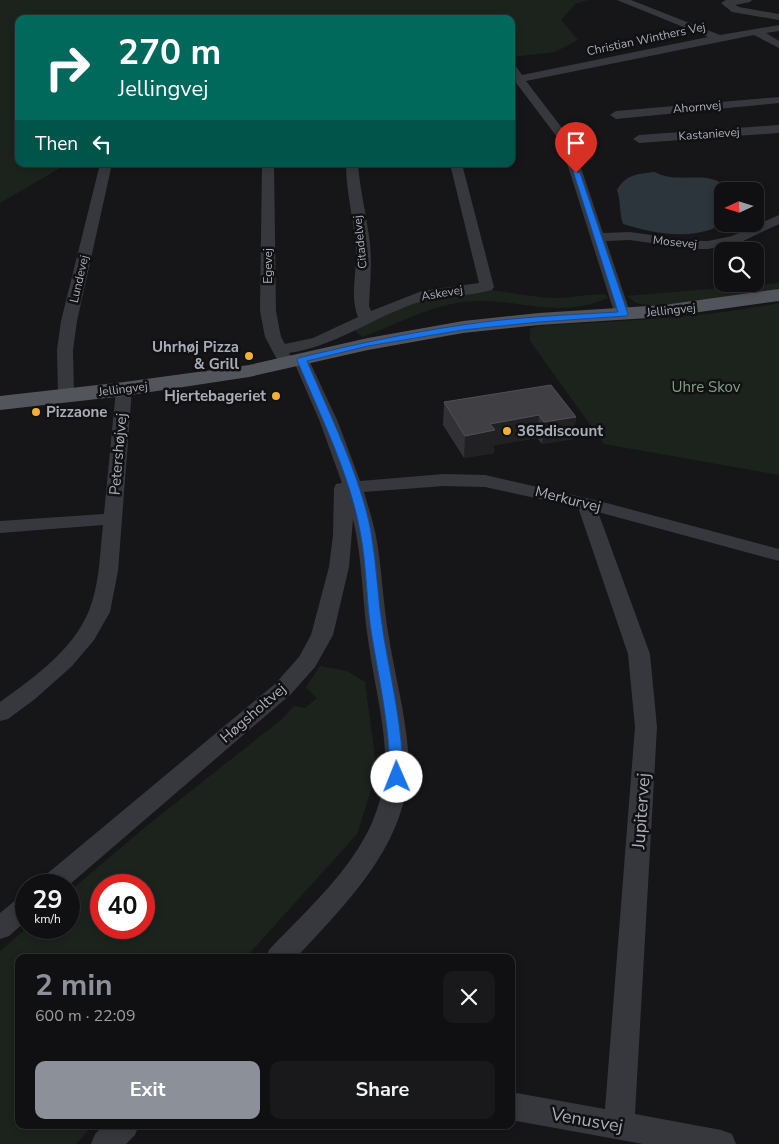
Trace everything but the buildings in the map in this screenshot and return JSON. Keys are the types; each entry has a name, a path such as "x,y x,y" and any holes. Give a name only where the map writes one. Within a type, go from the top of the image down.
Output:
{"main road":[{"name":"Jellingvej","path":"0,403 233,374 289,358 463,327 714,305 779,295"}],"street":[{"path":"622,0 719,38"},
{"path":"748,0 726,4 736,10 779,17"},
{"name":"Christian Winthers Vej","path":"520,79 754,31 779,28"},
{"path":"754,31 779,45"},
{"path":"515,72 529,94 566,141 596,237 623,314"},
{"path":"515,95 529,94"},
{"name":"Ahornvej","path":"616,115 779,100"},
{"name":"Kastanievej","path":"639,139 779,129"},
{"name":"Lundevej","path":"66,395 65,350 69,321 105,167"},
{"name":"Egevej","path":"268,167 268,311 273,337 289,358 312,382 353,488 366,532 374,610 396,747 397,777 392,807 381,832 358,870 283,954"},
{"name":"Citadelvej","path":"352,167 354,194 363,244 364,266 361,306 366,319"},
{"name":"Askevej","path":"289,358 307,345 323,340 417,297 441,291 487,287 457,167"},
{"name":"Mosevej","path":"596,237 630,236 693,245 708,245 736,239 779,219"},
{"name":"Petershøjvej","path":"0,712 42,683 86,635 96,620 102,605 106,586 113,519 124,389"},
{"name":"Merkurvej","path":"353,488 444,480 485,482 518,487 592,504 779,555"},
{"name":"Høgsholtvej","path":"64,874 283,689 307,662 322,635 339,567 343,535 343,488 353,488"},
{"name":"Jupitervej","path":"592,504 588,510 639,654 646,727 619,1126"},
{"path":"0,527 113,519"},
{"path":"0,928 15,915"},
{"name":"Venusvej","path":"515,1107 721,1144"},
{"path":"106,1144 120,1129"}],"green space":[{"path":"0,0 588,0 575,4 561,20 578,40 555,52 515,57 515,15 15,15 15,167 62,167 0,203"},
{"path":"779,283 779,290 664,307 636,303 627,296 714,289 714,292 764,292 764,284"},
{"path":"489,290 536,297 566,298 606,295 608,298 588,305 553,308 501,302 464,302 437,307 362,337 355,330 390,312 433,296"},
{"name":"Uhre Skov","path":"779,303 779,475 604,444 530,341 530,329 537,326 689,316"},
{"path":"320,666 347,671 365,682 377,772 357,834 249,954 15,954 15,1129 89,1129 76,1144 0,1144 0,951 15,938 80,939 80,883 90,874 90,939 155,939 155,874 90,874 144,828 282,719 294,706 305,708 317,698 306,687"}],"shaded area":[{"path":"655,172 670,177 703,178 718,181 714,182 713,229 691,234 668,234 623,224 617,190 624,181 638,174"}],"place":[{"name":"Uhrhøj Pizza & Grill","path":"249,356"},
{"name":"Hjertebageriet","path":"276,396"},
{"name":"Pizzaone","path":"36,412"},
{"name":"365discount","path":"507,431"}],"route":[{"path":"397,777 396,747 374,610 366,532 353,488 335,439 301,360 368,344 463,327 539,319 623,314 576,173"}]}
